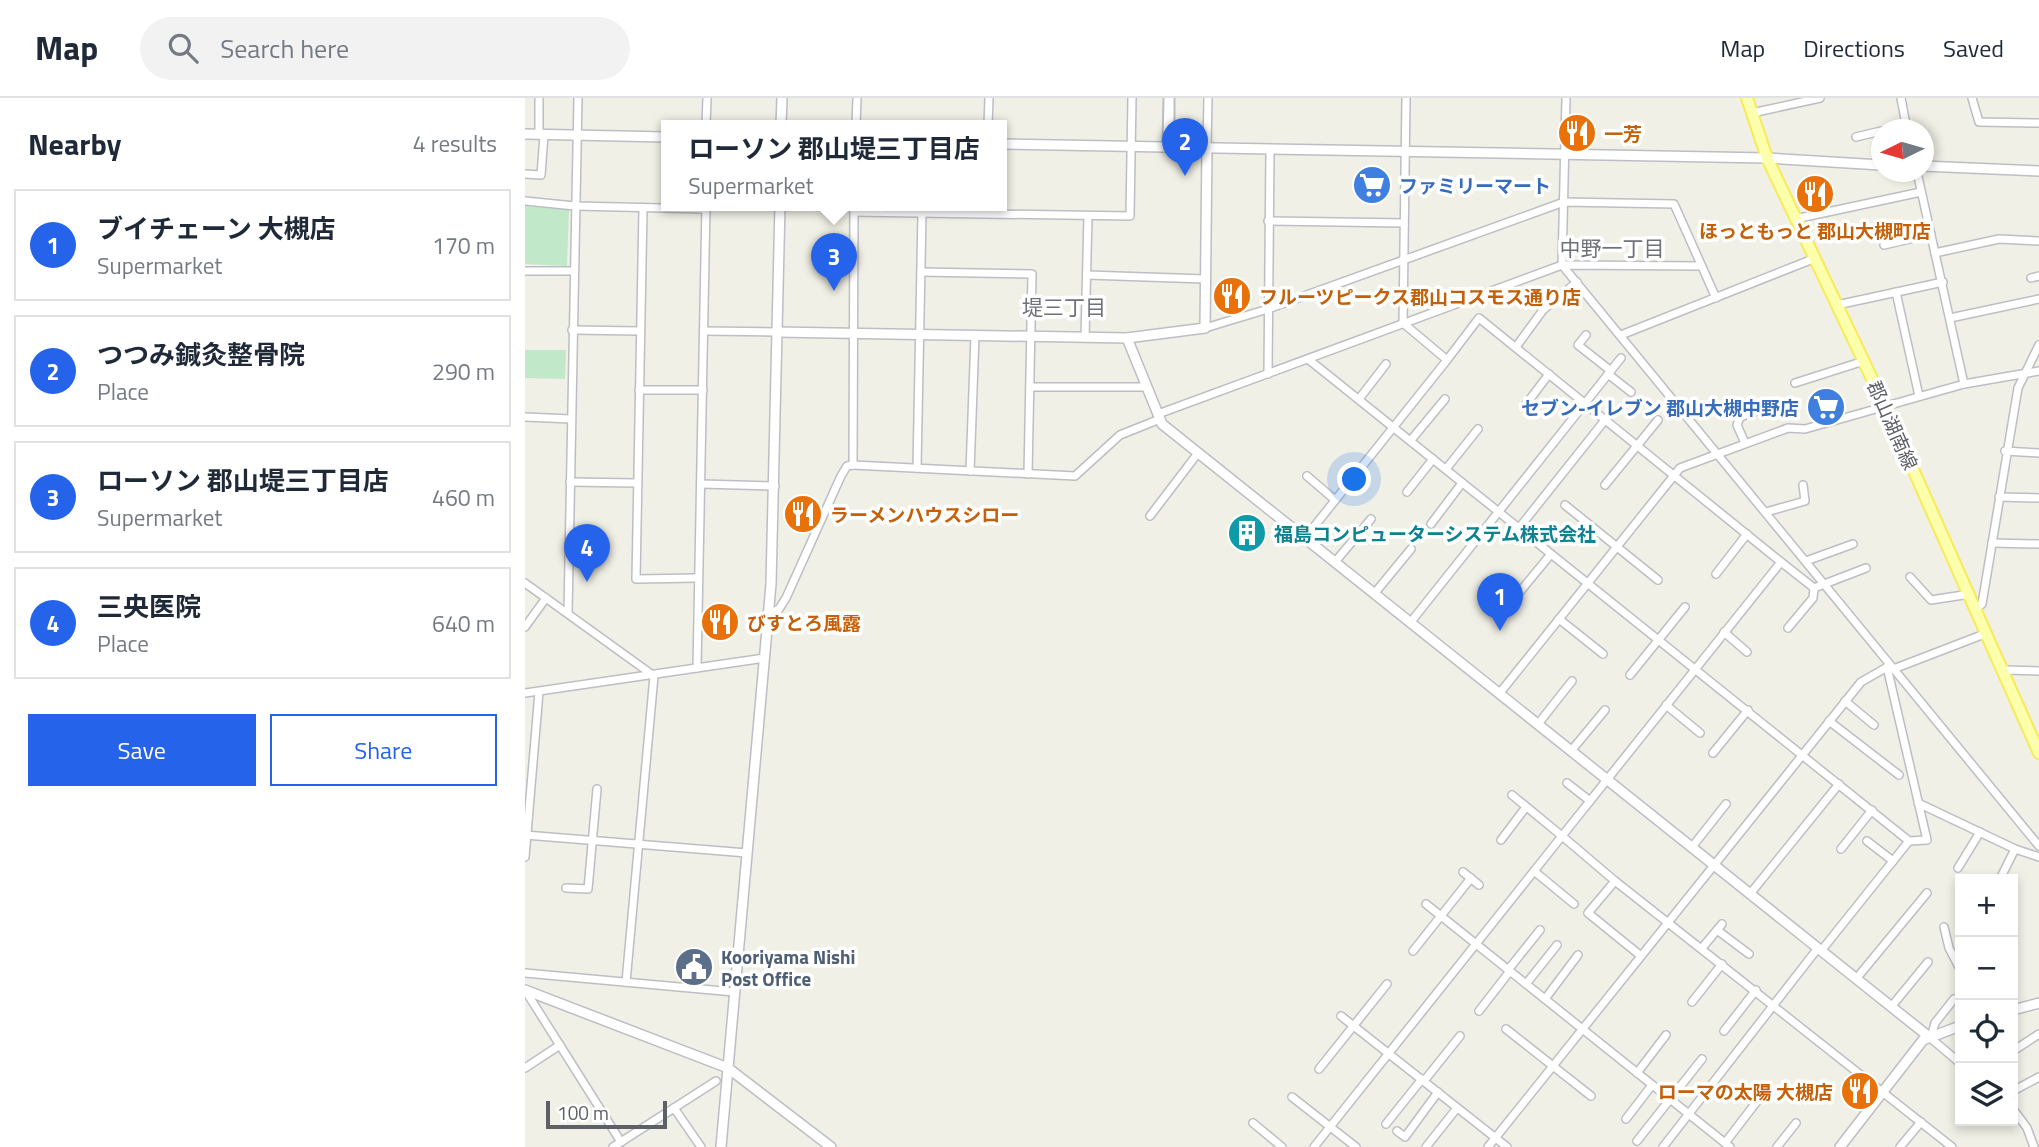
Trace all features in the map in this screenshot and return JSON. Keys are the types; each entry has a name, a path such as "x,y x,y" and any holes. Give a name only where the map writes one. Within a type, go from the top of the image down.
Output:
{"main road":[{"name":"郡山湖南線","path":"1747,98 1767,158 1885,406 2039,753"}],"street":[{"path":"525,174 541,175 539,98"},
{"path":"568,613 578,98"},
{"path":"706,120 707,98"},
{"path":"781,120 782,98"},
{"path":"856,120 857,98"},
{"path":"988,120 989,98"},
{"path":"1003,211 1130,216 1132,98"},
{"path":"1168,141 1169,98"},
{"path":"1205,328 1208,98"},
{"path":"1406,98 1403,323 1447,360"},
{"path":"1566,98 1562,265 2039,846"},
{"path":"1752,113 1820,98"},
{"path":"1901,98 1905,119"},
{"path":"1972,98 1979,122 2039,123"},
{"path":"1856,137 1871,133"},
{"path":"525,134 661,137"},
{"path":"1007,145 1767,158 1871,164"},
{"path":"1268,374 1270,149"},
{"path":"1934,166 2039,171"},
{"path":"1919,182 1964,384"},
{"path":"1795,219 1921,192"},
{"path":"525,201 575,206 661,208"},
{"path":"704,331 1127,338 1205,328 1402,262 1564,202 1674,205 1716,298"},
{"path":"643,208 636,579 698,579"},
{"path":"697,668 706,211"},
{"path":"721,1147 769,614 775,486 780,211"},
{"path":"853,465 854,211"},
{"path":"888,211 965,211"},
{"path":"916,468 922,213"},
{"path":"1085,338 1088,216"},
{"path":"1268,221 1403,223"},
{"path":"1884,244 1931,234"},
{"path":"1935,253 1999,239 2039,242"},
{"path":"1621,335 1813,259"},
{"path":"769,614 786,598 847,466 1075,476 1120,435 1159,417 1562,265 1701,265"},
{"path":"525,271 573,271"},
{"path":"921,272 1032,274 1028,474"},
{"path":"1087,275 1205,279"},
{"path":"1516,347 1543,310 1577,282"},
{"path":"1837,305 1943,282"},
{"path":"1896,292 1919,396"},
{"path":"1950,318 2039,299"},
{"path":"1305,538 1479,318 1814,588"},
{"path":"572,330 641,331"},
{"path":"1586,335 1578,345 1631,392"},
{"path":"970,471 975,336"},
{"path":"1127,338 1159,417 1198,453 1891,1007 1930,1035 1955,1058"},
{"path":"1976,608 1982,604 2005,452 2022,373 2039,345"},
{"path":"1411,623 1497,511 1621,358"},
{"path":"1308,359 1909,841"},
{"path":"1795,383 1864,361"},
{"path":"1359,399 1386,364"},
{"path":"1499,694 1682,467 1789,428 1805,429 1964,384 2039,371"},
{"path":"1524,407 1549,374"},
{"path":"1030,387 1147,387"},
{"path":"639,390 703,390"},
{"path":"1411,440 1445,400"},
{"path":"1745,443 1737,425 1740,418 1771,406"},
{"path":"525,417 571,419"},
{"path":"1519,528 1605,420"},
{"path":"1605,485 1639,447 1658,420"},
{"path":"1446,469 1478,429"},
{"path":"2005,452 2039,453"},
{"path":"1150,516 1198,453"},
{"path":"1407,492 1433,459"},
{"path":"1307,476 1335,500"},
{"path":"570,482 636,483"},
{"path":"1431,524 1462,483"},
{"path":"702,484 775,486"},
{"path":"1766,512 1805,500 1803,485"},
{"path":"1999,497 2039,498"},
{"path":"1566,505 1658,580"},
{"path":"1335,562 1371,519"},
{"path":"1716,574 1747,534"},
{"path":"1992,543 2039,544"},
{"path":"1806,561 1853,544"},
{"path":"1374,594 1411,549"},
{"path":"1514,599 1551,554"},
{"path":"1314,1147 1781,562"},
{"path":"1814,588 1866,568"},
{"path":"1910,578 1930,600 1970,594"},
{"path":"525,583 654,676"},
{"path":"1788,628 1813,597 1814,588"},
{"path":"525,627 546,598"},
{"path":"1630,675 1685,607"},
{"path":"1559,620 1603,654"},
{"path":"1724,632 1747,652"},
{"path":"1488,1147 1861,682 1892,666 1987,633"},
{"path":"525,693 765,658"},
{"path":"1663,1147 1909,841 1927,839 1892,666"},
{"path":"2004,670 2039,671"},
{"path":"626,982 654,676"},
{"path":"1538,724 1572,681"},
{"path":"525,857 539,692"},
{"path":"1845,701 1874,726"},
{"path":"1666,705 1700,733"},
{"path":"1571,751 1605,710"},
{"path":"1713,752 1748,710"},
{"path":"1829,721 1899,775"},
{"path":"1567,783 1590,801"},
{"path":"1750,894 1839,784"},
{"path":"566,888 588,889 597,789"},
{"path":"1511,796 1952,1147"},
{"path":"1918,803 2015,849 2039,857"},
{"path":"1692,847 1726,804"},
{"path":"1501,839 1527,807"},
{"path":"1842,849 1872,810"},
{"path":"1958,868 1980,832"},
{"path":"526,835 747,853"},
{"path":"1867,841 1893,861"},
{"path":"2002,874 2015,849"},
{"path":"1534,871 1574,904"},
{"path":"1463,872 1479,885"},
{"path":"1413,951 1471,878"},
{"path":"1615,881 1588,913 1641,956"},
{"path":"1856,979 1927,893"},
{"path":"1426,904 1727,1145 1758,1100"},
{"path":"1702,948 1719,927 1749,954"},
{"path":"1944,927 1948,948 1955,961"},
{"path":"1479,1011 1540,930"},
{"path":"1526,984 1557,944"},
{"path":"1545,999 1578,955"},
{"path":"1891,1007 1928,961"},
{"path":"1692,1002 1722,964"},
{"path":"525,973 734,992"},
{"path":"1319,1069 1387,984"},
{"path":"525,990 621,1142"},
{"path":"525,990 728,1068 831,1147"},
{"path":"1724,1031 1756,990"},
{"path":"1840,1147 1930,1035 1935,1023 1954,999"},
{"path":"2018,1009 2039,1003"},
{"path":"1341,1016 1507,1147"},
{"path":"1930,1035 1955,1028"},
{"path":"1506,1029 1591,1096"},
{"path":"2018,1048 2039,1034"},
{"path":"1637,1073 1666,1035"},
{"path":"1386,1124 1460,1036"},
{"path":"525,1068 560,1045"},
{"path":"1637,1142 1702,1059"},
{"path":"2018,1088 2039,1077"},
{"path":"613,1147 716,1081"},
{"path":"1626,1119 1652,1085"},
{"path":"1397,1131 1405,1137 1438,1092"},
{"path":"1292,1097 1356,1147"},
{"path":"674,1108 701,1147"},
{"path":"1426,1147 1457,1108"},
{"path":"2018,1116 2027,1128 2034,1147"},
{"path":"1901,1147 1921,1122"},
{"path":"1253,1123 1282,1147"},
{"path":"1777,1147 1796,1123"}],"green space":[{"path":"525,206 569,210 567,266 525,264"},
{"path":"525,350 566,350 565,379 525,378"}],"place":[{"name":"一芳","path":"1577,133"},
{"name":"つつみ鍼灸整骨院","path":"1185,176"},
{"name":"ファミリーマート","path":"1372,185"},
{"name":"ほっともっと 郡山大槻町店","path":"1815,194"},
{"name":"ローソン 郡山堤三丁目店","path":"834,291"},
{"name":"フルーツピークス郡山コスモス通り店","path":"1232,296"},
{"name":"セブン-イレブン 郡山大槻中野店","path":"1826,407"},
{"name":"ラーメンハウスシロー","path":"803,514"},
{"name":"福島コンピューターシステム株式会社","path":"1247,533"},
{"name":"三央医院","path":"587,582"},
{"name":"びすとろ風露","path":"720,622"},
{"name":"ブイチェーン 大槻店","path":"1500,631"},
{"name":"Kooriyama Nishi Post Office","path":"694,967"},
{"name":"ローマの太陽 大槻店","path":"1860,1091"}],"district":[{"name":"中野一丁目","path":"1612,248"},
{"name":"堤三丁目","path":"1064,307"}]}
